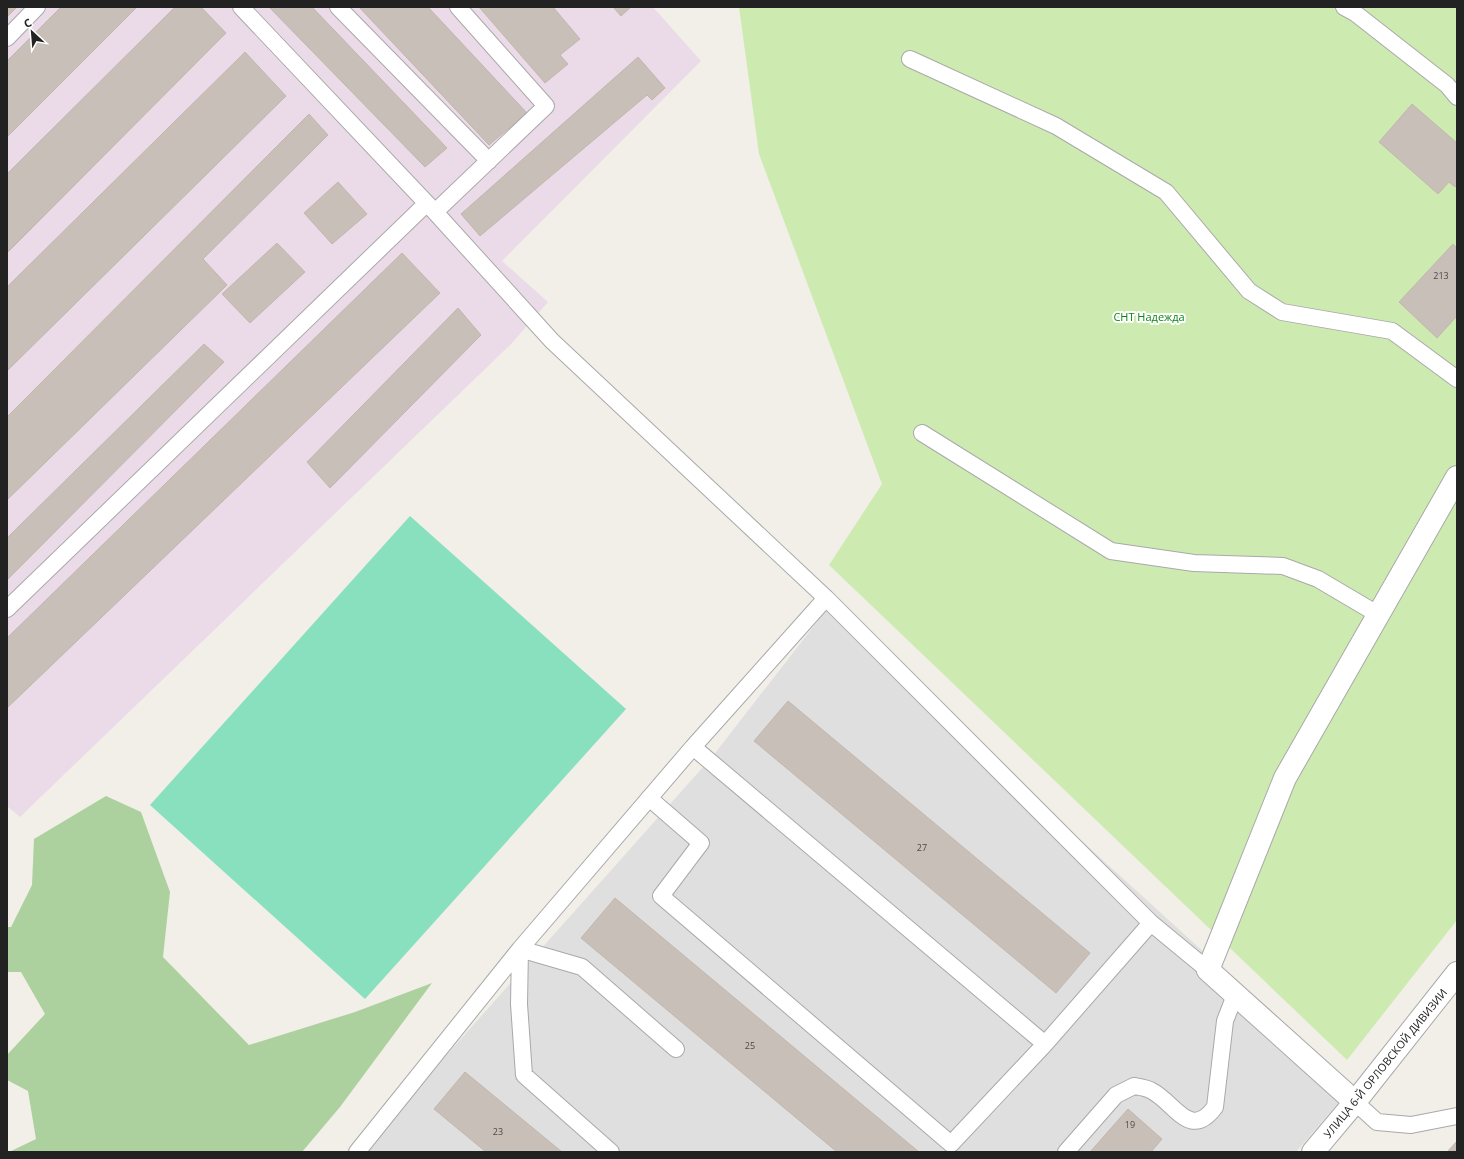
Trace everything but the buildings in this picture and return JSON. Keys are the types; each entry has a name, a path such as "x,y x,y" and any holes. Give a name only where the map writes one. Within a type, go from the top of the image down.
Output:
{"street":[{"path":"1355,1102 1208,970 1286,778 1457,477"},
{"name":"УЛИЦА 6-Й ОРЛОВСКОЙ ДИВИЗИИ","path":"1313,1152 1355,1102 1457,973"}],"lane":[{"path":"7,38 37,7"},
{"path":"242,7 430,208 552,342 826,598 1151,923 1208,970"},
{"path":"338,7 489,161"},
{"path":"7,609 430,208 489,161 546,106 458,7"},
{"path":"1344,7 1354,13 1447,85 1457,97"},
{"path":"910,59 1056,126 1166,192 1249,291 1282,312 1392,331 1457,379"},
{"path":"922,433 1111,551 1194,563 1283,566 1318,579 1379,614"},
{"path":"357,1152 520,949 693,747 826,598"},
{"path":"693,747 1045,1044"},
{"path":"649,798 701,844 661,896 951,1144 1045,1044 1151,923"},
{"path":"520,949 582,967 676,1049"},
{"path":"520,949 519,1004 524,1075 611,1152"},
{"path":"1066,1152 1116,1095 1134,1086 1152,1091 1184,1118 1197,1121 1208,1117 1215,1108 1225,1022 1235,995"},
{"path":"1355,1102 1377,1122 1411,1125 1457,1116"}],"shaded area":[{"path":"7,7 653,7 701,61 502,261 548,302 511,344 20,817 7,806"},
{"path":"827,609 1352,1087 1296,1152 360,1152 712,757"}],"green space":[{"name":"СНТ Надежда","path":"739,7 1457,7 1457,920 1347,1060 829,565 882,484 759,154"},
{"path":"410,516 626,709 365,999 150,805"},
{"path":"106,796 141,812 170,892 163,957 249,1045 355,1012 432,983 340,1107 302,1152 9,1152 36,1139 28,1091 7,1080 7,1055 45,1014 21,972 7,972 7,927 11,927 32,885 34,839"}]}
